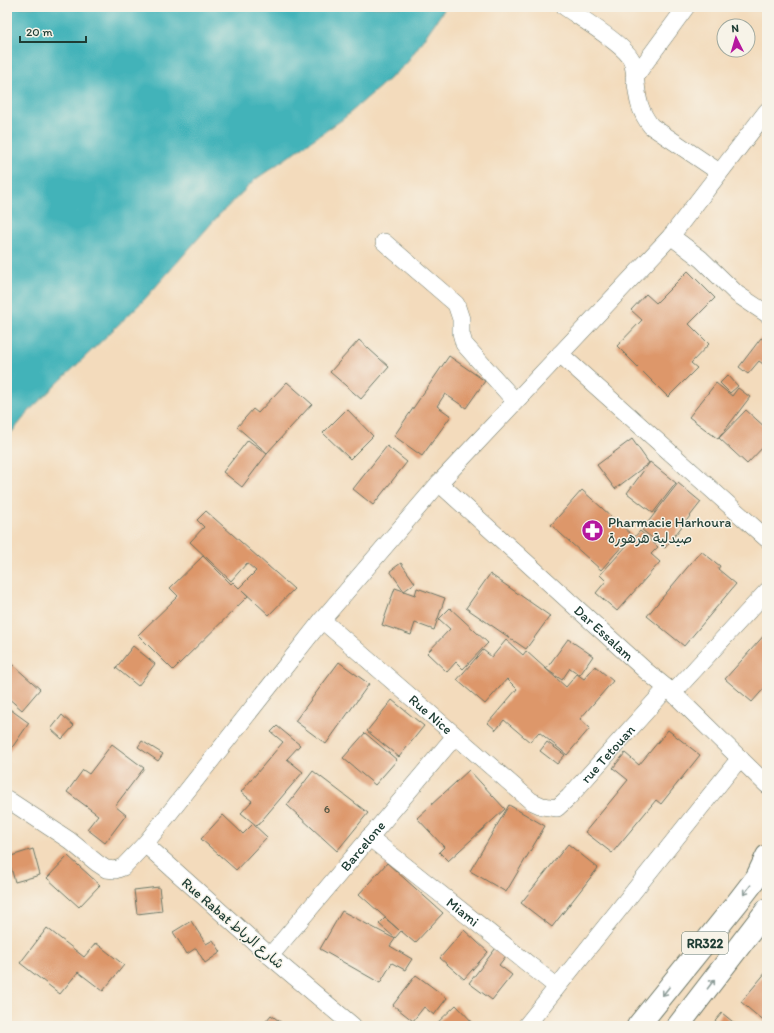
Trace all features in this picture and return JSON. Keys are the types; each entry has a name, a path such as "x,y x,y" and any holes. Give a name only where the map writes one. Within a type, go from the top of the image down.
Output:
{"main road":[{"name":"RR322","path":"638,1026 757,877 767,856"},
{"name":"RR322","path":"678,1026 767,910"}],"street":[{"path":"565,7 625,50 632,60 638,104 643,116 651,126 719,172"},
{"path":"634,78 686,7"},
{"path":"7,799 63,836 106,869 115,870 123,867 171,813 322,620 439,483 671,236 767,111"},
{"path":"671,236 701,259 737,294 767,314"},
{"path":"384,242 456,304 461,319 461,333 464,344 515,401"},
{"path":"560,354 767,539"},
{"name":"Dar Essalam","path":"439,483 646,671 670,690 767,785"},
{"name":"rue Tetouan","path":"542,806 557,808 569,797 670,690 767,592"},
{"name":"Rue Nice","path":"322,620 531,801 542,806"},
{"name":"Barcelone","path":"270,956 455,736"},
{"path":"526,1026 556,986 740,758"},
{"name":"Miami","path":"369,837 556,986"},
{"name":"Rue Rabat شارع الرباط","path":"145,844 270,956 353,1026"}],"water":[{"path":"7,7 446,7 406,64 343,119 256,179 218,216 144,300 31,409 7,438"}],"building":[{"path":"688,271 715,298 689,324 709,344 691,363 697,368 668,397 617,346 642,320 631,310 646,294 656,303"},
{"path":"761,338 767,342 767,367 759,361 748,374 739,367"},
{"path":"359,340 389,367 361,399 330,372"},
{"path":"449,356 485,381 466,408 445,394 437,406 451,416 422,456 394,436"},
{"path":"728,375 738,386 730,393 720,383"},
{"path":"287,382 312,404 267,453 237,427 253,409 258,413"},
{"path":"716,383 732,396 738,388 750,397 718,439 689,417"},
{"path":"347,409 373,436 350,459 323,433"},
{"path":"746,410 767,429 767,443 747,464 719,438"},
{"path":"632,439 649,463 615,489 597,465"},
{"path":"248,440 267,454 242,487 223,472"},
{"path":"387,446 407,462 373,505 353,489"},
{"path":"650,462 676,483 653,513 627,493"},
{"path":"678,483 701,502 665,548 642,530"},
{"name":"Pharmacie Harhoura صيدلية هرهورة","path":"582,490 632,535 601,570 551,525"},
{"path":"206,511 294,589 269,615 242,590 248,596 173,670 138,635 178,596 170,588 203,556 231,584 233,582 239,588 256,571 247,563 231,581 190,542 204,527 197,520"},
{"path":"640,531 658,547 651,554 660,562 617,611 596,593 606,581 600,575"},
{"path":"701,551 720,566 718,569 736,584 684,646 647,616"},
{"path":"401,563 415,583 404,591 390,571"},
{"path":"490,574 550,616 526,649 466,608"},
{"path":"395,588 415,595 417,588 445,598 434,630 415,623 411,635 382,625"},
{"path":"450,608 488,643 463,669 456,662 447,672 427,653 450,629 439,619"},
{"path":"767,632 767,685 752,702 725,679"},
{"path":"568,639 593,656 580,675 570,668 562,680 546,669"},
{"path":"506,640 523,655 526,651 566,687 577,674 584,679 595,666 613,681 580,719 590,728 567,755 539,732 530,742 504,720 496,730 488,723 517,689 507,679 485,704 457,680 483,650 492,657"},
{"path":"133,646 155,664 138,686 116,668"},
{"path":"7,660 40,689 22,710 7,697"},
{"path":"339,662 369,684 326,744 295,721"},
{"path":"392,700 424,726 399,757 367,731"},
{"path":"7,707 29,723 7,755"},
{"path":"62,715 74,726 62,739 51,729"},
{"path":"277,726 300,745 287,759 303,772 257,826 241,813 252,801 241,792 283,742 271,732"},
{"path":"668,730 700,755 661,804 656,800 612,853 585,832 628,780 613,768 625,753 639,765"},
{"path":"365,733 397,760 375,785 343,758"},
{"path":"142,741 163,754 158,761 138,747"},
{"path":"547,742 565,755 557,764 540,751"},
{"path":"112,744 144,768 115,806 126,815 105,843 87,829 98,815 67,792 83,770 89,774"},
{"path":"469,770 505,809 448,861 439,852 444,847 417,818"},
{"path":"313,771 368,813 337,851 287,805"},
{"path":"509,805 545,826 506,892 470,871"},
{"path":"223,815 243,834 253,824 267,837 236,870 201,839"},
{"path":"568,844 598,868 552,927 521,903"},
{"path":"33,849 40,875 15,882 8,857"},
{"path":"68,856 100,885 79,907 47,878"},
{"path":"387,863 443,913 415,943 401,931 395,938 379,924 385,918 399,930 359,894"},
{"path":"159,887 162,911 137,914 134,890"},
{"path":"342,911 395,939 390,946 412,959 405,970 392,963 380,983 320,949"},
{"path":"191,921 206,944 213,940 221,952 205,963 196,948 187,954 173,932"},
{"path":"47,928 84,957 96,943 124,965 103,991 78,972 60,994 20,963"},
{"path":"464,930 488,952 464,979 440,958"},
{"path":"499,944 509,952 499,965 512,975 492,1000 469,983"},
{"path":"767,971 767,1024 741,1002"},
{"path":"416,975 447,998 434,1015 424,1007 413,1021 393,1005"},
{"path":"456,1005 476,1026 434,1026"},
{"path":"722,1013 738,1026 711,1026"},
{"path":"271,1015 286,1026 262,1026"}],"place":[{"name":"Pharmacie Harhoura صيدلية هرهورة","path":"592,530"}]}
